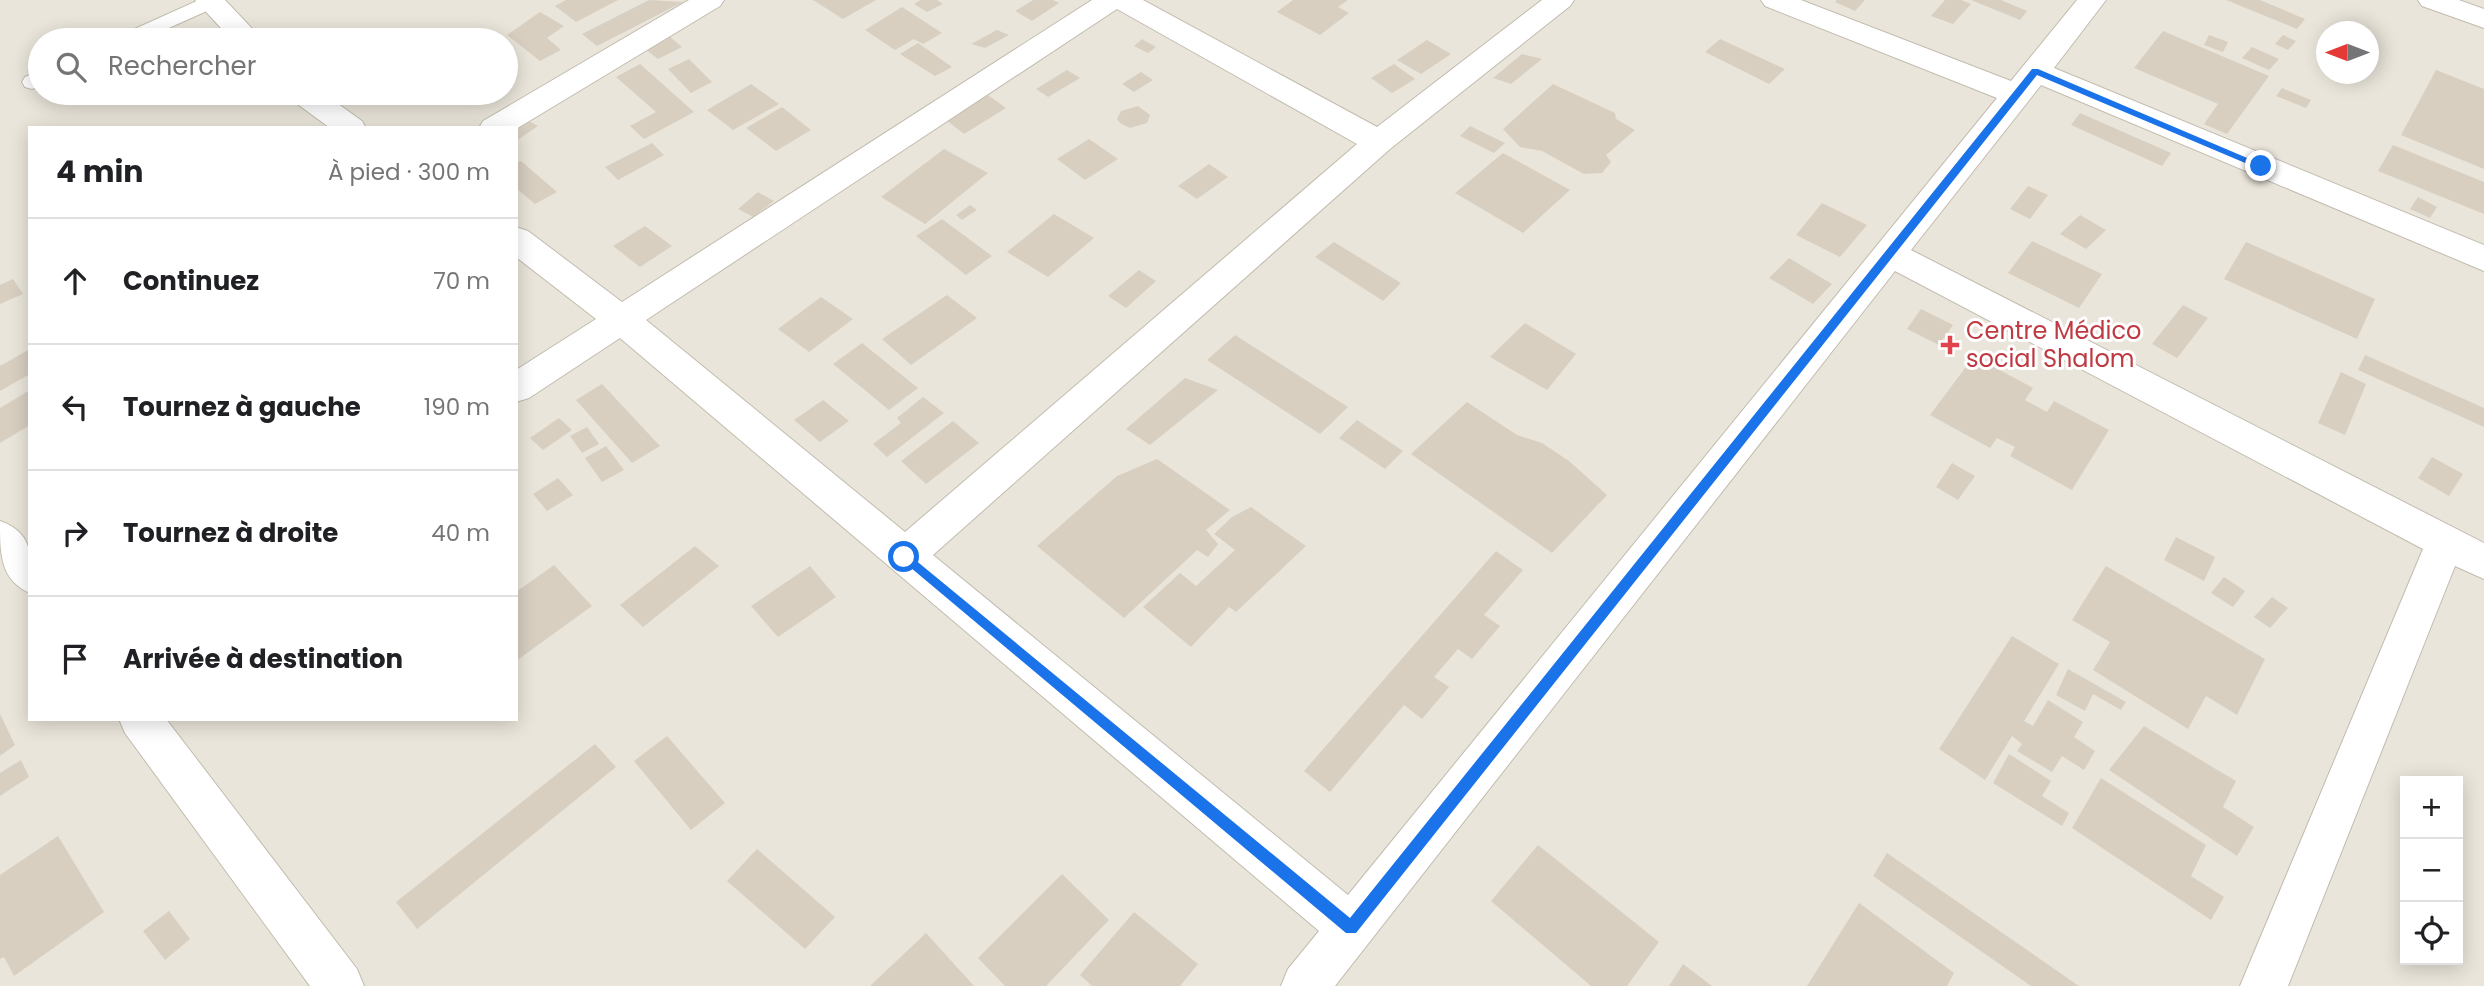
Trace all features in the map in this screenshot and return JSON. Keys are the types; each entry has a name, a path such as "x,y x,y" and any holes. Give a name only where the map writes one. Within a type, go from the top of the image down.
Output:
{"street":[{"path":"497,126 710,0"},
{"path":"518,387 1112,0"},
{"path":"1122,0 1379,142"},
{"path":"904,557 1379,142 1560,0"},
{"path":"1775,0 2026,83 2484,259"},
{"path":"1306,986 2092,0"},
{"path":"2432,0 2484,19"},
{"path":"210,1 236,28"},
{"path":"319,105 348,126"},
{"path":"518,241 622,320 1351,928"},
{"path":"1890,254 2484,562"},
{"path":"0,538 28,573"},
{"path":"2264,986 2445,543"},
{"path":"141,721 320,979"}],"lane":[{"path":"151,28 210,1"}],"shaded area":[{"path":"0,0 2484,0 2484,986 0,986"}],"building":[{"path":"566,0 618,0 576,22 555,6"},
{"path":"649,0 683,2 597,46 582,34"},
{"path":"813,0 876,0 843,19"},
{"path":"921,0 937,0 943,4 927,12 914,4"},
{"path":"1033,0 1053,0 1059,3 1032,21 1015,11"},
{"path":"1293,0 1348,0 1338,7 1349,13 1320,35 1277,12"},
{"path":"1865,0 1855,11 1835,2"},
{"path":"1945,0 1961,0 1971,4 1953,24 1931,16"},
{"path":"1971,0 2001,0 2027,11 2020,20"},
{"path":"2226,0 2260,0 2305,19 2297,29"},
{"path":"902,7 942,33 923,44 914,39 895,50 865,30"},
{"path":"540,12 564,26 547,38 561,50 540,61 518,44 517,28"},
{"path":"997,30 1009,35 985,48 971,44"},
{"path":"2163,31 2269,76 2227,134 2204,124 2218,104 2134,68"},
{"path":"2209,35 2228,42 2223,52 2204,45"},
{"path":"2283,35 2296,41 2288,50 2275,44"},
{"path":"669,36 682,47 658,59 645,49"},
{"path":"1142,39 1156,47 1148,53 1134,46"},
{"path":"1720,39 1785,69 1769,84 1705,52"},
{"path":"1427,40 1451,54 1421,74 1397,60"},
{"path":"918,43 952,67 935,76 900,54"},
{"path":"2252,47 2279,59 2269,70 2242,58"},
{"path":"1522,54 1542,59 1511,84 1493,78"},
{"path":"689,59 712,82 691,93 668,69"},
{"path":"640,64 694,112 644,139 630,126 656,112 616,77"},
{"path":"1394,64 1415,79 1392,93 1371,78"},
{"path":"1067,70 1080,78 1048,97 1036,89"},
{"path":"2436,70 2484,89 2484,169 2401,135"},
{"path":"1141,72 1153,80 1134,92 1122,84"},
{"path":"751,84 779,104 733,130 707,110"},
{"path":"1553,84 1615,113 1616,119 1635,130 1606,155 1611,162 1602,173 1584,174 1542,151 1520,147 1503,129"},
{"path":"2282,88 2311,100 2306,108 2276,96"},
{"path":"988,95 1006,108 964,134 946,120"},
{"path":"1138,106 1150,115 1147,123 1130,128 1120,123 1117,119 1121,111"},
{"path":"782,107 811,130 776,151 746,128"},
{"path":"2080,113 2171,153 2162,166 2071,125"},
{"path":"522,117 538,126 518,140 517,126"},
{"path":"1470,126 1505,143 1494,153 1460,136"},
{"path":"1089,139 1118,159 1085,180 1057,159"},
{"path":"652,143 664,155 618,180 605,167"},
{"path":"2393,145 2484,182 2484,214 2378,171"},
{"path":"944,149 988,173 925,224 881,197"},
{"path":"1503,153 1570,190 1523,233 1455,193"},
{"path":"521,161 557,192 535,204 518,190 518,162"},
{"path":"1209,164 1228,177 1197,199 1178,186"},
{"path":"2028,186 2048,195 2030,219 2010,209"},
{"path":"758,192 774,201 753,217 738,209"},
{"path":"2418,197 2437,207 2430,218 2410,209"},
{"path":"1822,203 1867,225 1840,257 1796,235"},
{"path":"970,205 977,210 962,220 956,215"},
{"path":"1054,214 1094,238 1048,277 1007,252"},
{"path":"2080,215 2106,230 2086,249 2060,234"},
{"path":"942,219 992,256 966,275 916,236"},
{"path":"645,226 672,246 640,267 613,246"},
{"path":"2032,241 2102,274 2079,308 2008,273"},
{"path":"1334,242 1401,283 1383,301 1315,257"},
{"path":"2246,242 2375,299 2357,339 2224,279"},
{"path":"1789,258 1832,284 1813,304 1769,278"},
{"path":"1139,270 1156,281 1126,308 1108,296"},
{"path":"13,279 23,294 0,304 0,285"},
{"path":"947,295 977,318 911,365 882,339"},
{"path":"821,297 853,319 809,352 778,329"},
{"path":"2183,305 2208,318 2177,358 2152,344"},
{"path":"1921,309 1953,325 1939,345 1907,329"},
{"path":"1525,323 1576,354 1547,390 1490,357"},
{"path":"1235,335 1348,407 1320,434 1207,360"},
{"path":"862,343 918,388 889,410 833,364"},
{"path":"28,350 28,375 0,391 0,366"},
{"path":"2365,355 2484,408 2484,427 2358,370"},
{"path":"1974,356 2033,388 2025,400 2047,412 2054,401 2109,430 2072,490 2010,456 2015,447 1997,438 1990,448 1930,415"},
{"path":"2341,372 2366,384 2345,435 2318,423"},
{"path":"1185,378 1218,390 1150,445 1126,429"},
{"path":"602,384 660,446 632,463 576,400"},
{"path":"28,391 28,426 0,443 0,408"},
{"path":"923,397 944,413 887,457 873,444 901,423 897,418"},
{"path":"823,400 849,421 820,442 794,420"},
{"path":"1467,402 1517,435 1542,443 1569,461 1607,495 1552,553 1411,454"},
{"path":"559,418 572,430 543,450 530,438"},
{"path":"1357,420 1403,451 1385,469 1339,438"},
{"path":"953,421 979,443 926,484 901,461"},
{"path":"587,427 599,444 582,453 570,436"},
{"path":"606,446 624,470 602,482 585,458"},
{"path":"2432,457 2463,474 2449,496 2418,478"},
{"path":"1157,459 1230,510 1206,530 1218,544 1208,557 1197,550 1124,618 1037,546 1117,476"},
{"path":"1952,463 1975,476 1958,500 1936,487"},
{"path":"558,478 573,495 547,511 533,494"},
{"path":"1251,507 1306,546 1236,612 1229,607 1191,647 1143,607 1180,573 1196,586 1235,550 1214,534 1232,517"},
{"path":"2176,537 2215,557 2204,581 2164,560"},
{"path":"695,546 719,566 643,627 620,605"},
{"path":"1496,551 1523,570 1484,615 1500,626 1472,659 1458,649 1434,677 1449,687 1422,719 1404,705 1330,792 1304,771"},
{"path":"554,565 592,606 518,660 518,591"},
{"path":"810,566 836,597 778,637 751,606"},
{"path":"2106,566 2265,659 2237,715 2206,696 2188,729 2093,670 2110,642 2072,620"},
{"path":"2224,577 2245,591 2233,607 2211,593"},
{"path":"2272,597 2288,608 2270,628 2254,617"},
{"path":"2012,636 2059,664 2024,721 2033,726 2048,700 2083,722 2074,737 2095,751 2084,770 2062,756 2052,772 2017,751 2022,744 2012,736 1985,780 1939,749"},
{"path":"2068,669 2126,702 2121,710 2093,694 2085,711 2056,695"},
{"path":"0,714 15,745 0,756"},
{"path":"2144,726 2236,781 2223,807 2254,827 2237,856 2109,770"},
{"path":"667,736 725,803 691,830 634,761"},
{"path":"595,744 616,767 417,929 396,902"},
{"path":"2009,754 2051,781 2042,796 2069,813 2062,826 1993,783"},
{"path":"21,760 29,777 0,796 0,773"},
{"path":"2101,778 2206,845 2191,876 2224,897 2211,920 2072,828"},
{"path":"58,836 104,912 14,976 4,957 0,959 0,875"},
{"path":"1538,845 1659,942 1627,986 1591,986 1491,901"},
{"path":"757,849 835,917 805,949 727,881"},
{"path":"1887,853 2079,986 2031,986 1873,876"},
{"path":"1062,874 1109,920 1046,986 1005,986 978,958"},
{"path":"1859,903 1954,973 1947,986 1807,986"},
{"path":"169,911 190,939 165,960 143,931"},
{"path":"1134,912 1198,964 1180,986 1092,986 1080,975"},
{"path":"926,933 974,986 870,986"},
{"path":"1683,964 1712,986 1669,986"}],"place":[{"name":"Centre Médico social Shalom","path":"1950,345"}],"route":[{"path":"904,557 1351,928 2035,71 2261,166"}]}
